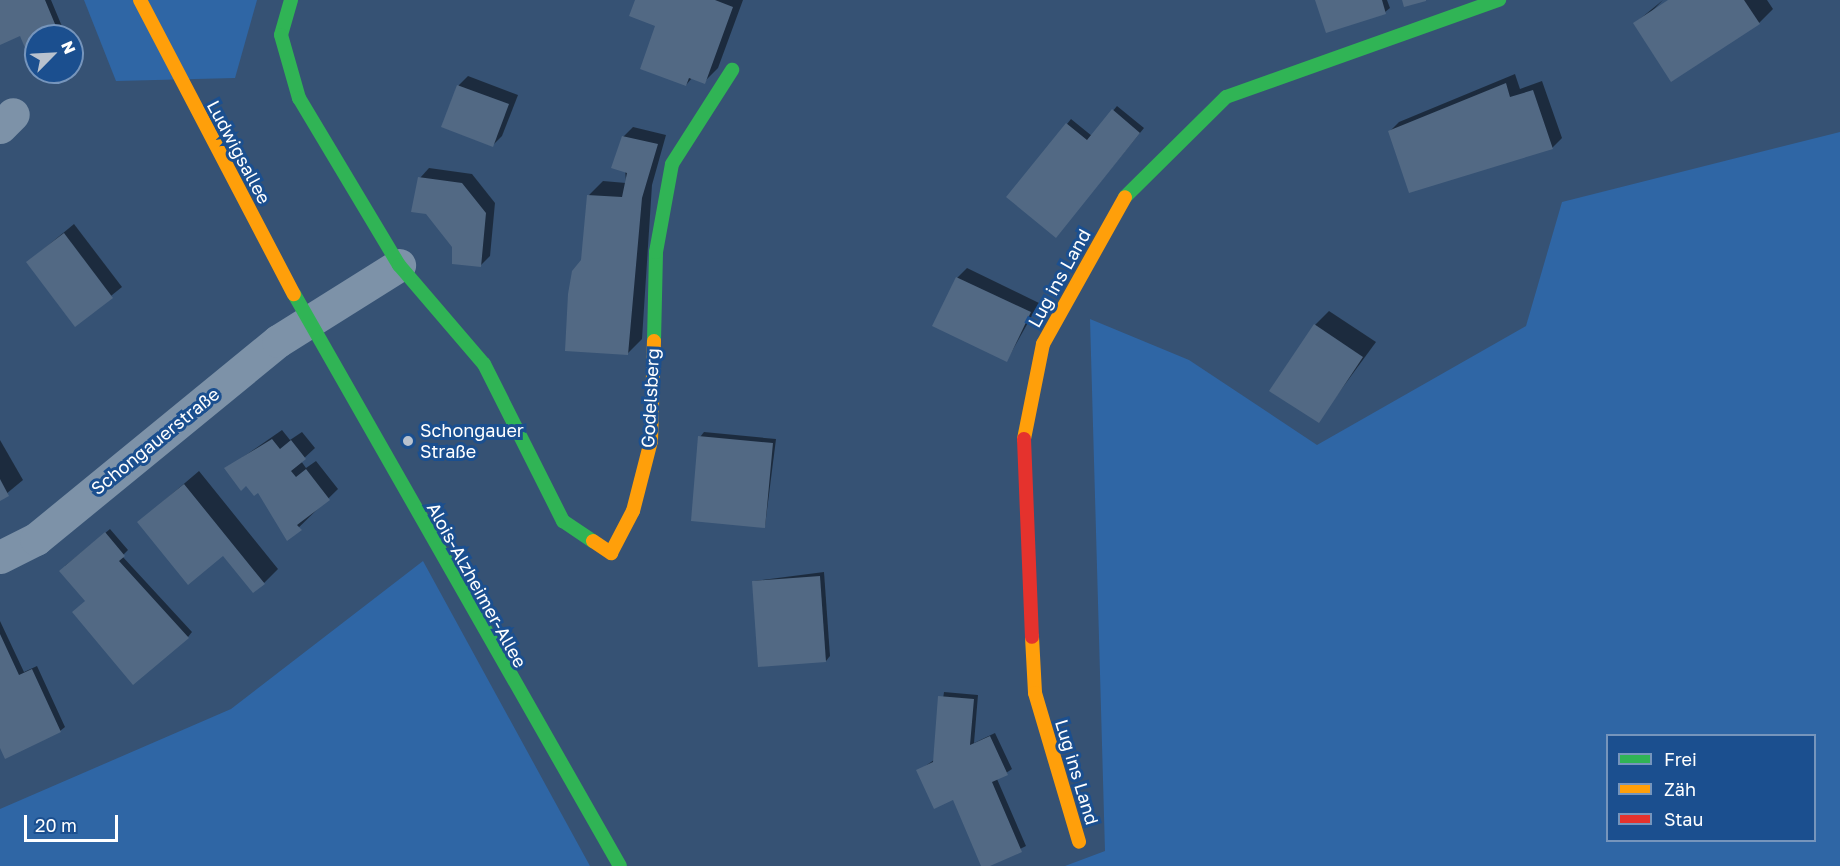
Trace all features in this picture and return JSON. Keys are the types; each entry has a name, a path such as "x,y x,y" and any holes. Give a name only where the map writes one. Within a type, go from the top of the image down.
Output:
{"street":[{"name":"Ludwigsallee","path":"140,0 307,320"},
{"name":"Godelsberg","path":"291,0 281,35 299,98 399,265 484,364 563,521 611,553 633,511 651,441 656,252 672,164 732,70"},
{"name":"Lug ins Land","path":"1079,842 1035,693 1021,452 1043,344 1130,189 1226,97 1499,0"},
{"path":"307,320 399,265"},
{"name":"Schongauerstraße","path":"0,557 36,539 307,320"},
{"name":"Alois-Alzheimer-Allee","path":"307,320 620,866"}],"shaded area":[{"path":"84,0 257,0 235,78 116,81"},
{"path":"1840,132 1840,866 1065,866 1105,851 1090,319 1189,360 1317,445 1526,326 1562,202"},
{"path":"423,561 590,866 0,866 0,809 231,709"}],"building":[{"path":"0,0 45,0 55,24 24,24 24,45 20,36 0,45"},
{"path":"635,0 715,0 733,7 705,84 689,78 686,86 640,69 655,26 629,16"},
{"path":"1315,0 1382,0 1386,14 1326,33"},
{"path":"1402,0 1426,0 1426,1 1404,7"},
{"path":"1668,0 1744,0 1760,24 1671,82 1633,23"},
{"path":"1506,83 1510,97 1533,90 1553,149 1409,193 1388,131"},
{"path":"457,85 509,104 493,147 441,127"},
{"path":"1112,109 1140,133 1056,238 1006,197 1066,123 1087,140"},
{"path":"622,136 658,144 642,198 628,355 565,351 568,294 572,271 581,260 587,195 622,197 627,173 611,168"},
{"path":"418,177 462,183 486,213 481,267 452,264 452,247 426,214 411,212"},
{"path":"64,233 113,298 75,327 26,262"},
{"path":"956,277 1031,312 1007,362 932,326"},
{"path":"1314,324 1363,357 1319,423 1269,391"},
{"path":"698,436 773,443 765,528 691,521"},
{"path":"272,439 280,449 291,440 306,459 291,471 296,477 306,469 330,500 297,525 302,530 287,541 258,493 254,496 246,486 241,491 224,468"},
{"path":"0,479 9,496 0,501"},
{"path":"184,484 265,584 253,593 223,556 188,585 137,522"},
{"path":"105,532 125,556 119,561 189,638 133,685 72,612 85,601 59,571"},
{"path":"820,576 826,662 758,667 752,581"},
{"path":"0,634 19,675 32,669 61,732 5,759 0,748"},
{"path":"938,696 974,699 970,745 990,736 1008,775 992,782 1022,852 990,866 981,866 953,800 934,809 916,770 933,762"}],"traffic: fast":[{"path":"291,0 281,35 299,98 399,265 484,364 563,521 593,541"},
{"path":"1125,197 1226,97 1499,0"},
{"path":"654,341 656,252 672,164 732,70"},
{"path":"294,294 620,866"}],"traffic: slow":[{"path":"140,0 294,294"},
{"path":"1024,439 1043,344 1125,197"},
{"path":"593,541 611,553 633,511 651,441 654,341"},
{"path":"1032,637 1035,693 1079,842"}],"traffic: jam":[{"path":"1024,439 1032,637"}],"place":[{"name":"Schongauer Straße","path":"408,441"}]}
